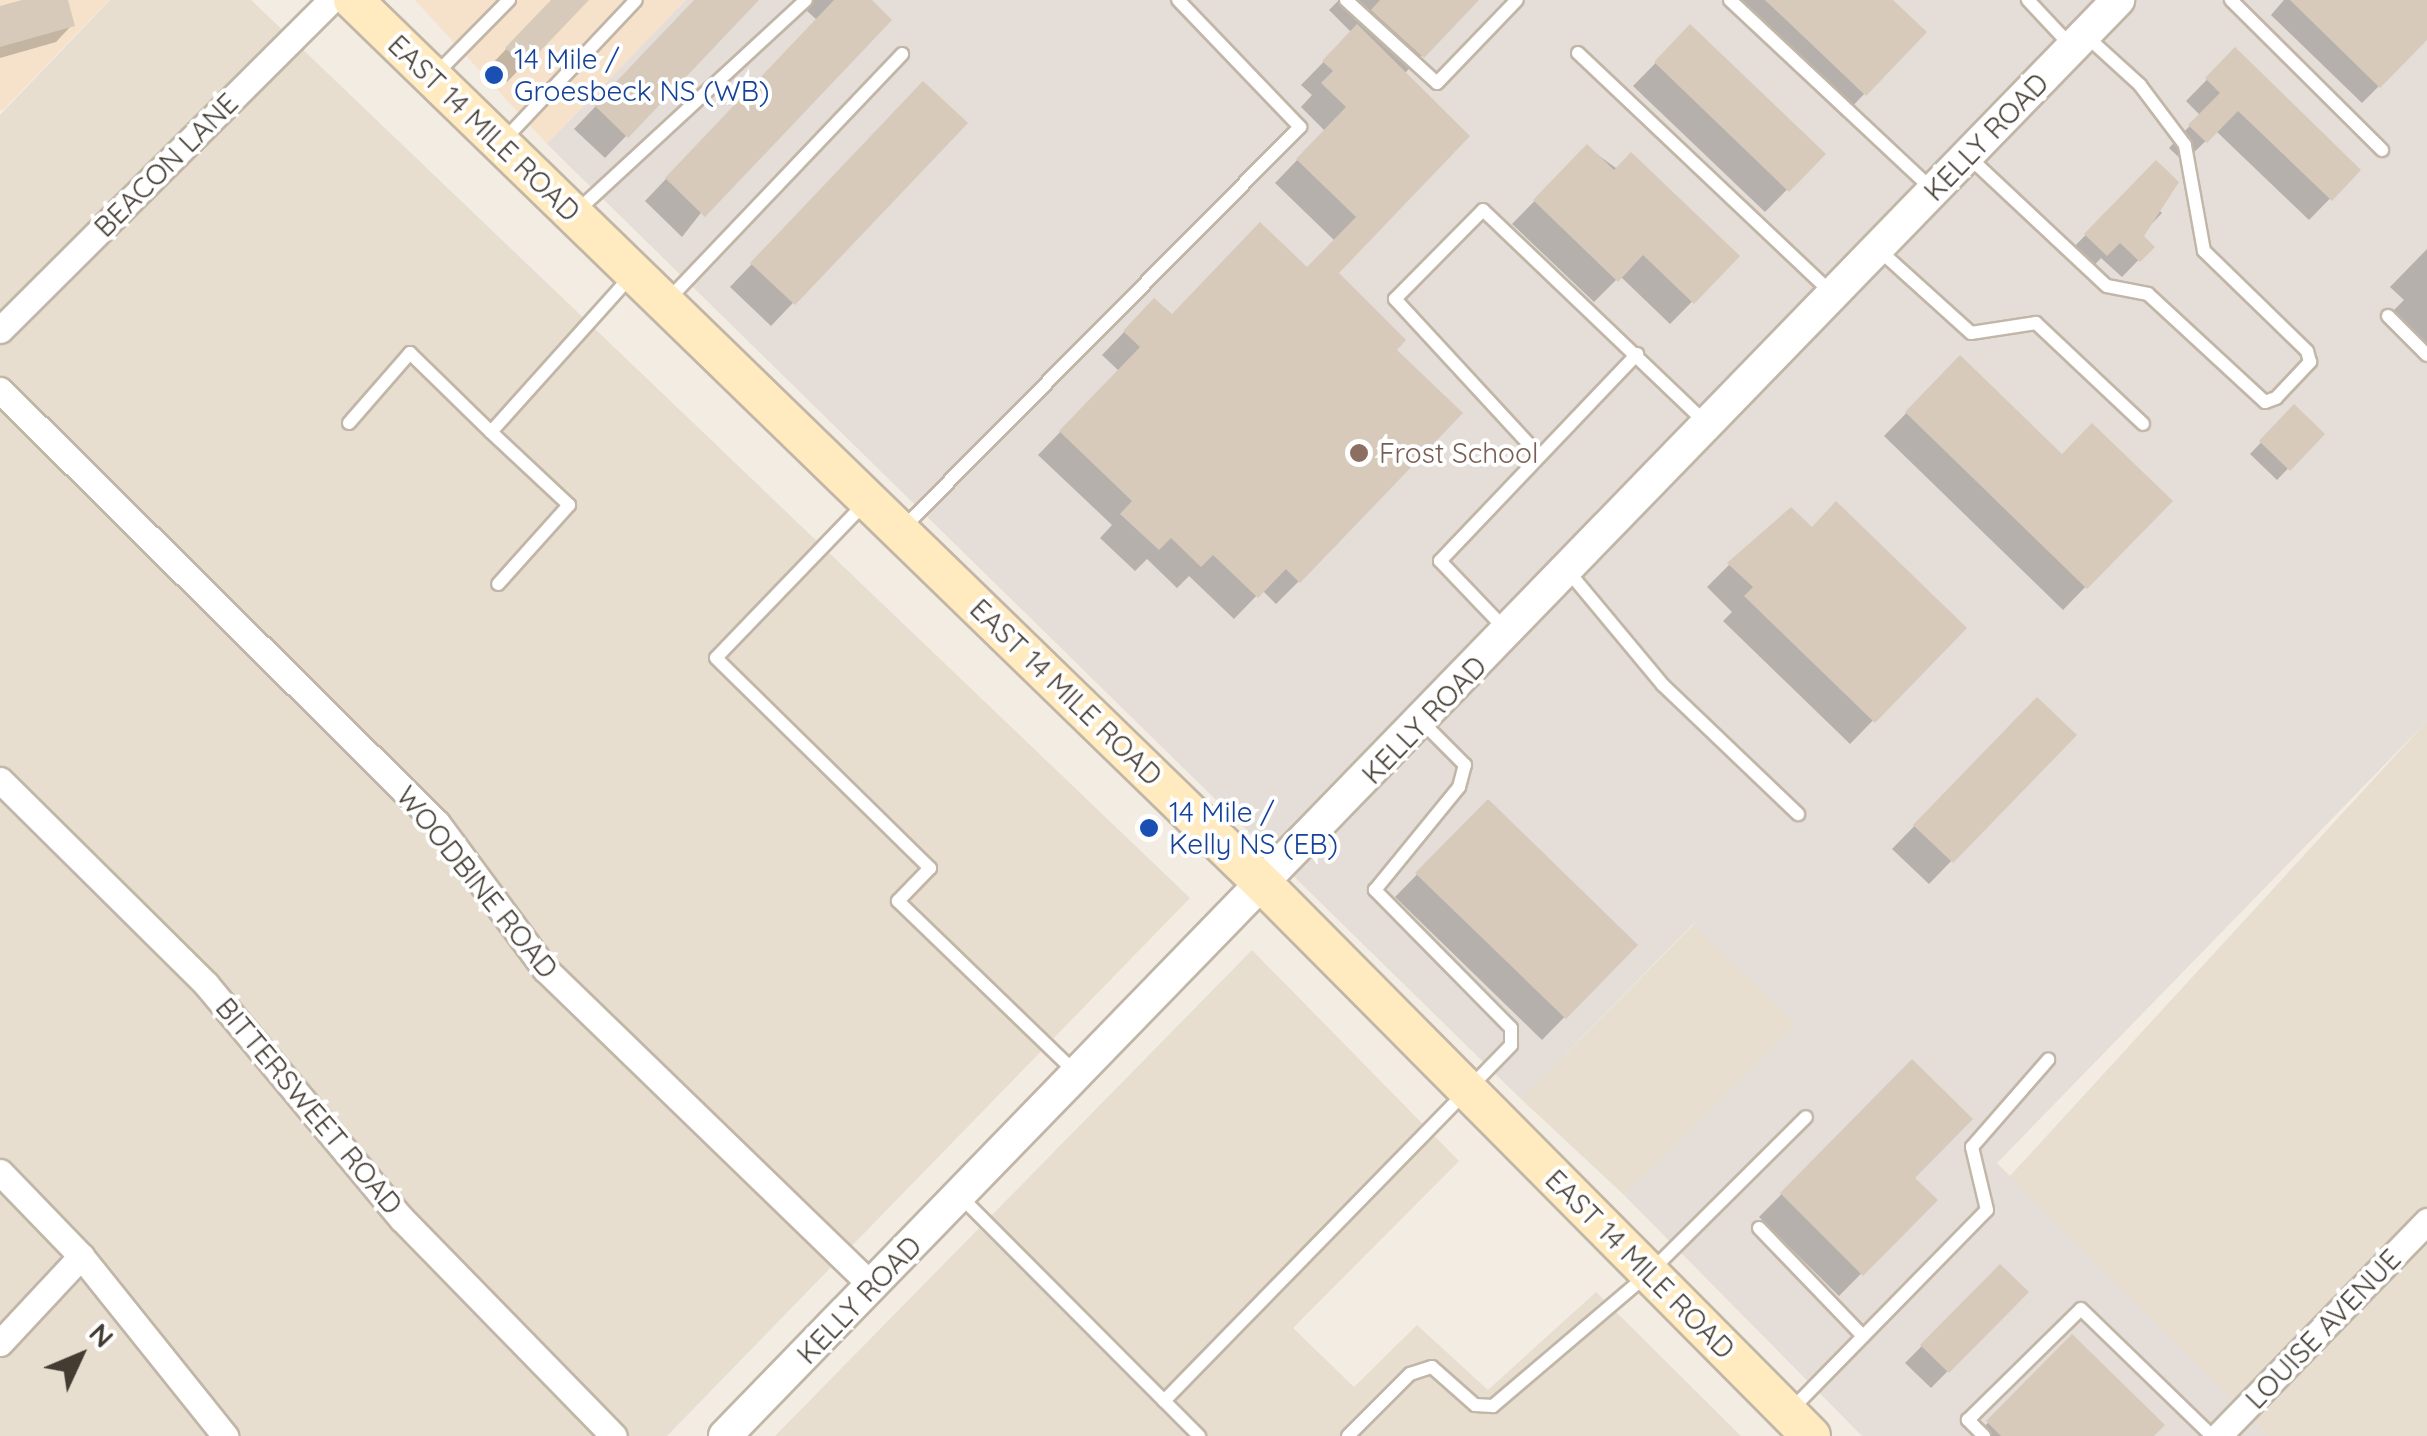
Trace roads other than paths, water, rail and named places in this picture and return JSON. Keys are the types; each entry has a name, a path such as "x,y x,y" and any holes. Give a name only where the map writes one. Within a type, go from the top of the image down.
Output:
{"main road":[{"name":"EAST 14 MILE ROAD","path":"353,0 1265,886 1800,1424"}],"street":[{"name":"BEACON LANE","path":"0,330 331,0"},
{"name":"KELLY ROAD","path":"726,1436 1265,886 2118,0"},
{"name":"WOODBINE ROAD","path":"0,390 436,823 545,969 872,1286"},
{"name":"BITTERSWEET ROAD","path":"0,780 206,984 402,1219 614,1436"},
{"path":"0,1172 80,1256 225,1436"},
{"name":"LOUISE AVENUE","path":"2215,1436 2427,1221"},
{"path":"0,1343 80,1256"}],"lane":[{"path":"432,78 509,0"},
{"path":"501,144 636,0"},
{"path":"574,215 806,0"},
{"path":"900,531 1300,127 1178,0"},
{"path":"1346,0 1437,84 1517,0"},
{"path":"1730,0 1934,191"},
{"path":"1968,156 2107,286 2148,294 2265,402 2276,398 2310,362 2307,350 2204,251 2184,145 2140,85 2028,0"},
{"path":"2231,0 2382,150"},
{"path":"1578,53 1834,295"},
{"path":"665,303 902,54"},
{"path":"1538,454 1395,300 1483,210 1708,426"},
{"path":"1878,249 1971,333 2036,323 2143,424"},
{"path":"491,432 634,273"},
{"path":"2388,316 2427,355"},
{"path":"349,422 410,353 570,505 498,584"},
{"path":"1508,633 1440,561 1637,354"},
{"path":"868,500 716,658 930,868 898,900 1079,1076"},
{"path":"1568,571 1662,685 1798,814"},
{"path":"1164,1401 1512,1045 1511,1028 1374,890 1460,787 1464,765 1422,722"},
{"path":"1800,1424 1863,1336 1987,1210 1972,1147 2048,1060"},
{"path":"1348,1436 1410,1374 1432,1367 1476,1404 1493,1406 1649,1273 1806,1118"},
{"path":"960,1196 1199,1436"},
{"path":"1759,1228 1863,1336"},
{"path":"1984,1436 1968,1420 2082,1309 2215,1436"}],"place":[{"name":"14 Mile / Groesbeck NS (WB)","path":"494,75"},
{"name":"Frost School","path":"1359,453"},
{"name":"14 Mile / Kelly NS (EB)","path":"1149,828"}]}
